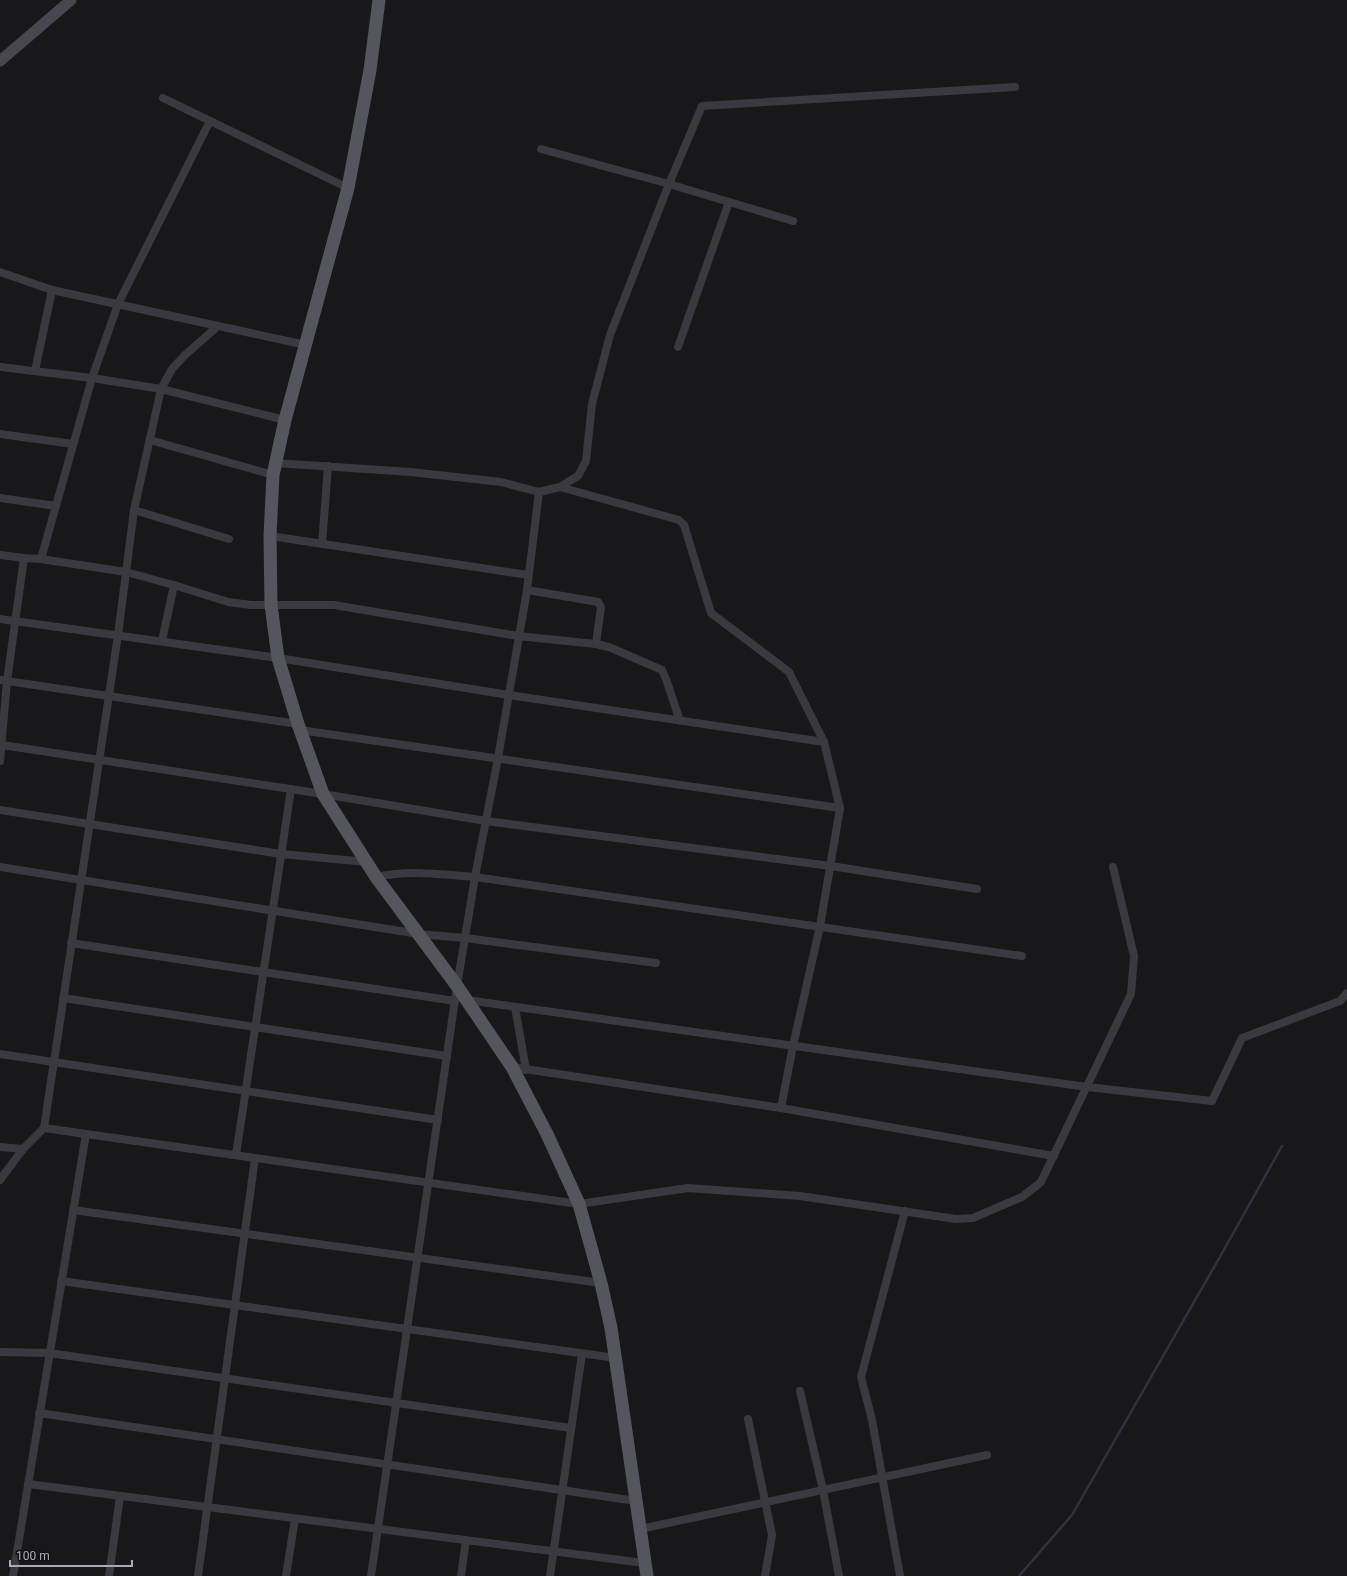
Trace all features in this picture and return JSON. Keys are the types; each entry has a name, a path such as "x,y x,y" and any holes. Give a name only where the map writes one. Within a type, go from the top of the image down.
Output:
{"main road":[{"path":"0,61 71,0"},
{"path":"379,0 370,70 348,188 285,420 274,469 270,536 271,605 278,658 299,727 323,794 376,877 457,986 461,1001 512,1068 547,1134 578,1204 601,1283 611,1328 645,1570"}],"street":[{"path":"150,440 274,469 328,466 411,472 501,482 539,492 560,487 578,476 586,461 592,404 610,335 669,184 702,106 1015,87"},
{"path":"163,98 348,188"},
{"path":"41,559 92,378 118,304 210,121"},
{"path":"541,149 669,184 793,221"},
{"path":"678,347 729,202"},
{"path":"0,272 52,290 306,345"},
{"path":"35,371 52,290"},
{"path":"0,1180 23,1149 44,1128 118,635 134,510 161,389 172,369 185,355 218,326"},
{"path":"0,367 92,378 161,389 285,420"},
{"path":"0,434 73,444"},
{"path":"322,544 328,466"},
{"path":"560,487 679,520 684,524 711,613 789,672 824,742 840,808 820,926 793,1046 781,1108"},
{"path":"457,986 475,876 498,758 527,590 539,492"},
{"path":"0,498 56,506"},
{"path":"134,510 229,539"},
{"path":"270,536 528,575"},
{"path":"0,555 41,559 126,572 228,602 251,605 334,606 518,636 610,646 662,670 680,721"},
{"path":"0,761 2,745 4,680 15,621 24,558"},
{"path":"162,641 174,585"},
{"path":"527,590 598,602 601,607 596,644"},
{"path":"0,619 278,658 508,695 824,742"},
{"path":"4,680 498,758 840,808"},
{"path":"2,745 323,794 486,821 831,866 977,889"},
{"path":"236,1155 291,789"},
{"path":"0,810 281,854 367,862"},
{"path":"0,867 419,934 465,938 656,962"},
{"path":"44,1128 578,1204 688,1188 800,1196 956,1219 973,1218 1022,1197 1041,1182 1131,994 1134,956 1114,867"},
{"path":"376,877 393,873 411,872 475,876 1022,956"},
{"path":"72,943 461,1001 515,1007 1087,1086 1212,1101 1242,1038 1340,1001 1347,993"},
{"path":"63,998 447,1056"},
{"path":"371,1576 447,1056 461,1001"},
{"path":"515,1007 526,1070"},
{"path":"0,1054 438,1120"},
{"path":"512,1068 781,1108 1054,1156"},
{"path":"13,1576 86,1134"},
{"path":"0,1147 23,1149"},
{"path":"198,1576 255,1158"},
{"path":"73,1210 601,1283"},
{"path":"900,1576 872,1420 861,1376 905,1212"},
{"path":"61,1281 616,1358"},
{"path":"0,1352 50,1353 571,1428"},
{"path":"550,1576 582,1354"},
{"path":"800,1391 823,1490 839,1576"},
{"path":"40,1413 636,1501"},
{"path":"748,1419 772,1535 765,1576"},
{"path":"640,1529 987,1455"},
{"path":"28,1484 553,1552 645,1570"},
{"path":"109,1576 120,1496"},
{"path":"286,1576 295,1519"},
{"path":"461,1576 466,1540"}],"waterway":[{"path":"1019,1576 1072,1515 1282,1146"}]}
